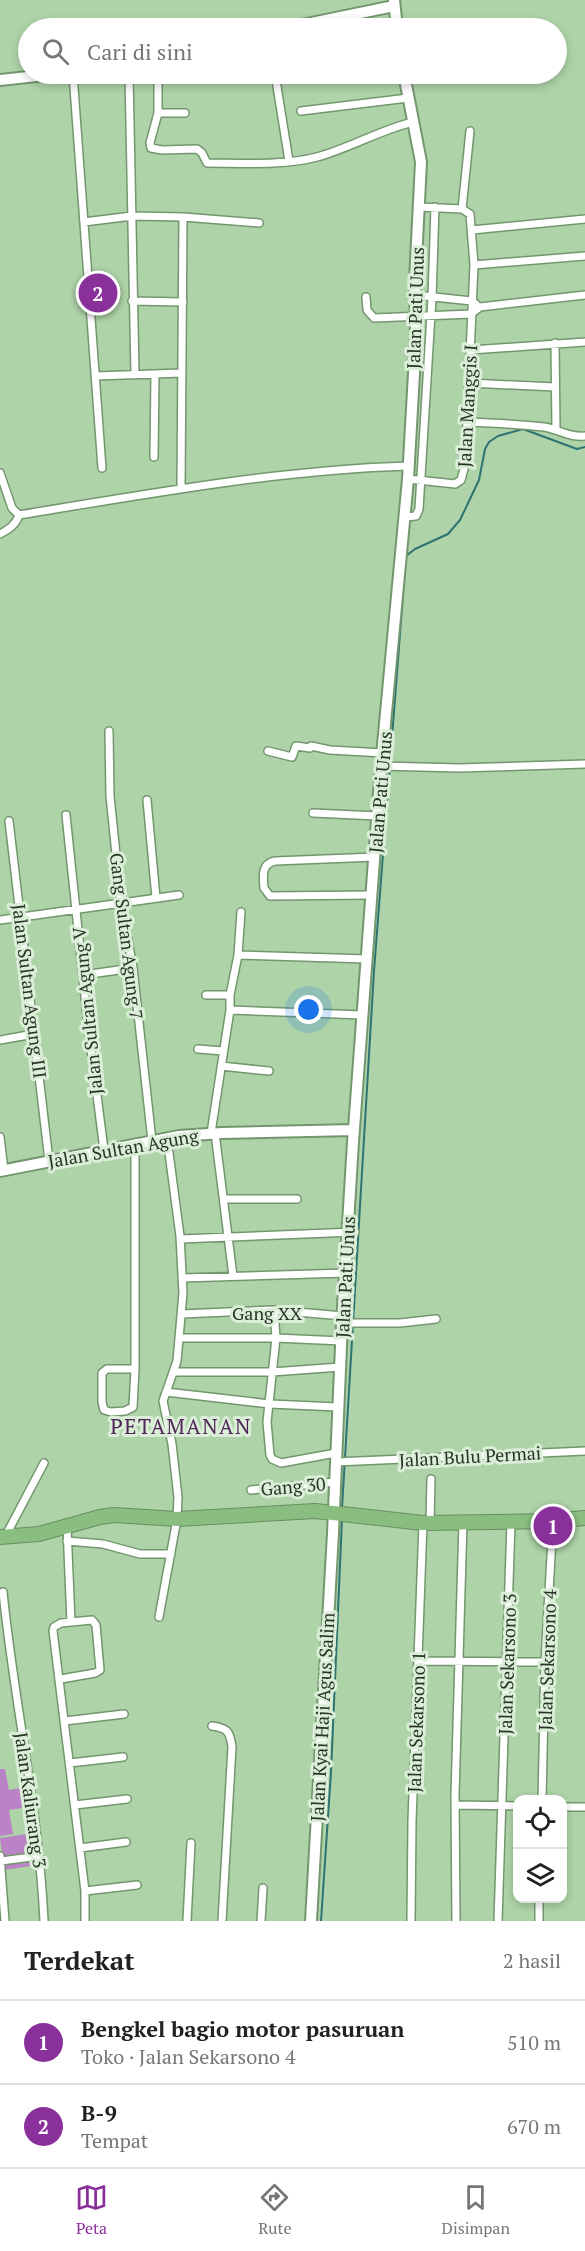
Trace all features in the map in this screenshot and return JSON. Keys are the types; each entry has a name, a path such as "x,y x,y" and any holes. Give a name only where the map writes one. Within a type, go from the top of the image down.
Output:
{"highway":[{"path":"3,1537 39,1534 114,1515 189,1518 315,1512 427,1523 553,1521 585,1518"}],"main road":[{"path":"330,18 394,3 396,18"},
{"path":"0,80 18,78"},
{"name":"Jalan Pati Unus","path":"339,1514 335,1482 338,1459 342,1341 348,1321 346,1273 351,1232 354,1130 378,816 387,767 382,753 414,479 408,466 424,297 427,207 406,84"},
{"name":"Jalan Sultan Agung","path":"2,1170 173,1137 213,1133 354,1130"},
{"name":"Jalan Kyai Haji Agus Salim","path":"311,1921 339,1514"}],"street":[{"path":"74,84 102,468"},
{"path":"129,84 135,375"},
{"path":"158,84 158,113 150,142 152,149 197,149 207,163 300,161 334,152 384,131 413,122"},
{"path":"277,84 289,161"},
{"path":"301,111 408,98"},
{"path":"158,113 185,113"},
{"path":"462,209 470,131"},
{"path":"414,479 427,207 462,209 469,212 472,230 585,219"},
{"path":"84,222 132,216 183,217 259,223"},
{"path":"181,488 183,217"},
{"name":"Jalan Manggis I","path":"414,479 455,484 461,480 465,465 474,265 472,230"},
{"path":"474,265 585,256"},
{"path":"366,297 367,310 374,318 471,314 480,308 585,295"},
{"path":"424,297 472,302 480,308"},
{"path":"132,301 183,302"},
{"path":"471,350 585,342"},
{"path":"555,344 556,429"},
{"path":"95,376 182,373"},
{"path":"154,457 155,374"},
{"path":"469,383 555,387"},
{"path":"467,422 513,423 556,429 575,437 585,436"},
{"path":"0,534 13,525 19,515 181,488 360,467 408,466"},
{"path":"0,473 12,508 19,515"},
{"name":"Gang Sultan Agung 7","path":"109,731 110,796 121,903 133,968 152,1140"},
{"path":"268,752 292,757 296,746 310,748 311,746 330,750 382,753"},
{"path":"387,767 459,768 585,764"},
{"path":"147,800 156,898"},
{"path":"313,813 378,816"},
{"name":"Jalan Sultan Agung V","path":"66,815 104,1150"},
{"name":"Jalan Sultan Agung III","path":"9,821 50,1161"},
{"path":"372,895 270,896 264,888 264,869 269,862 275,861 375,857"},
{"path":"0,920 179,895"},
{"path":"233,1276 213,1133 230,1010 230,995 238,955 241,912"},
{"path":"238,955 367,959"},
{"path":"83,975 133,968"},
{"path":"206,995 230,995"},
{"path":"230,1010 363,1015"},
{"path":"0,1040 34,1034"},
{"path":"198,1049 223,1051"},
{"path":"221,1066 269,1071"},
{"path":"0,1137 2,1170"},
{"path":"159,1617 171,1554 189,1518 178,1497 172,1444 163,1406 186,1338 185,1239 173,1137"},
{"path":"135,1143 135,1369 133,1407 125,1411 104,1410 102,1373 107,1369 135,1369"},
{"path":"224,1199 297,1199"},
{"path":"185,1239 351,1232"},
{"path":"187,1278 346,1273"},
{"path":"270,1404 276,1338 274,1310"},
{"name":"Gang XX","path":"186,1315 274,1310 348,1321 436,1319"},
{"path":"186,1338 342,1341"},
{"path":"175,1372 272,1372 340,1367"},
{"path":"166,1392 270,1404 338,1407"},
{"name":"Jalan Bulu Permai","path":"270,1404 267,1422 272,1459 281,1463 338,1459 355,1462 585,1451"},
{"path":"3,1537 44,1463"},
{"name":"Jalan Sekarsono 1","path":"411,1921 412,1821 419,1661 431,1479"},
{"name":"Gang 30","path":"251,1490 335,1482"},
{"name":"Jalan Sekarsono 4","path":"542,1795 545,1662 553,1521"},
{"path":"456,1921 455,1805 463,1522"},
{"name":"Jalan Sekarsono 3","path":"498,1921 511,1522"},
{"path":"67,1527 71,1622"},
{"path":"67,1541 103,1544 140,1554 171,1554"},
{"name":"Jalan Kaliurang 3","path":"3,1592 39,1856 44,1921"},
{"path":"61,1678 95,1673 100,1670 94,1622 89,1620 57,1624 53,1631 61,1678 85,1891 85,1921"},
{"path":"419,1661 545,1662"},
{"path":"65,1721 124,1714"},
{"path":"212,1726 224,1727 228,1730 232,1747 222,1921"},
{"path":"70,1763 123,1757"},
{"path":"75,1805 127,1799"},
{"path":"455,1805 513,1806"},
{"path":"567,1807 585,1807"},
{"path":"80,1848 126,1842"},
{"path":"187,1921 190,1843"},
{"path":"0,1856 5,1921"},
{"path":"1,1861 39,1856"},
{"path":"85,1891 137,1885"},
{"path":"261,1921 263,1888"},
{"path":"539,1903 539,1921"}],"shaded area":[{"path":"0,1769 5,1769 9,1790 27,1787 29,1807 9,1810 13,1834 0,1836"},
{"path":"34,1833 38,1865 4,1870 0,1838"}],"waterway":[{"path":"342,1508 374,971 406,556 415,549 448,534 460,520 479,480 485,449 489,442 498,436 523,429 577,449 585,447"},
{"path":"321,1921 331,1772 342,1519"}],"place":[{"name":"B-9","path":"98,293"},
{"name":"Bengkel bagio motor pasuruan","path":"553,1526"}],"district":[{"name":"PETAMANAN","path":"181,1426"}]}
